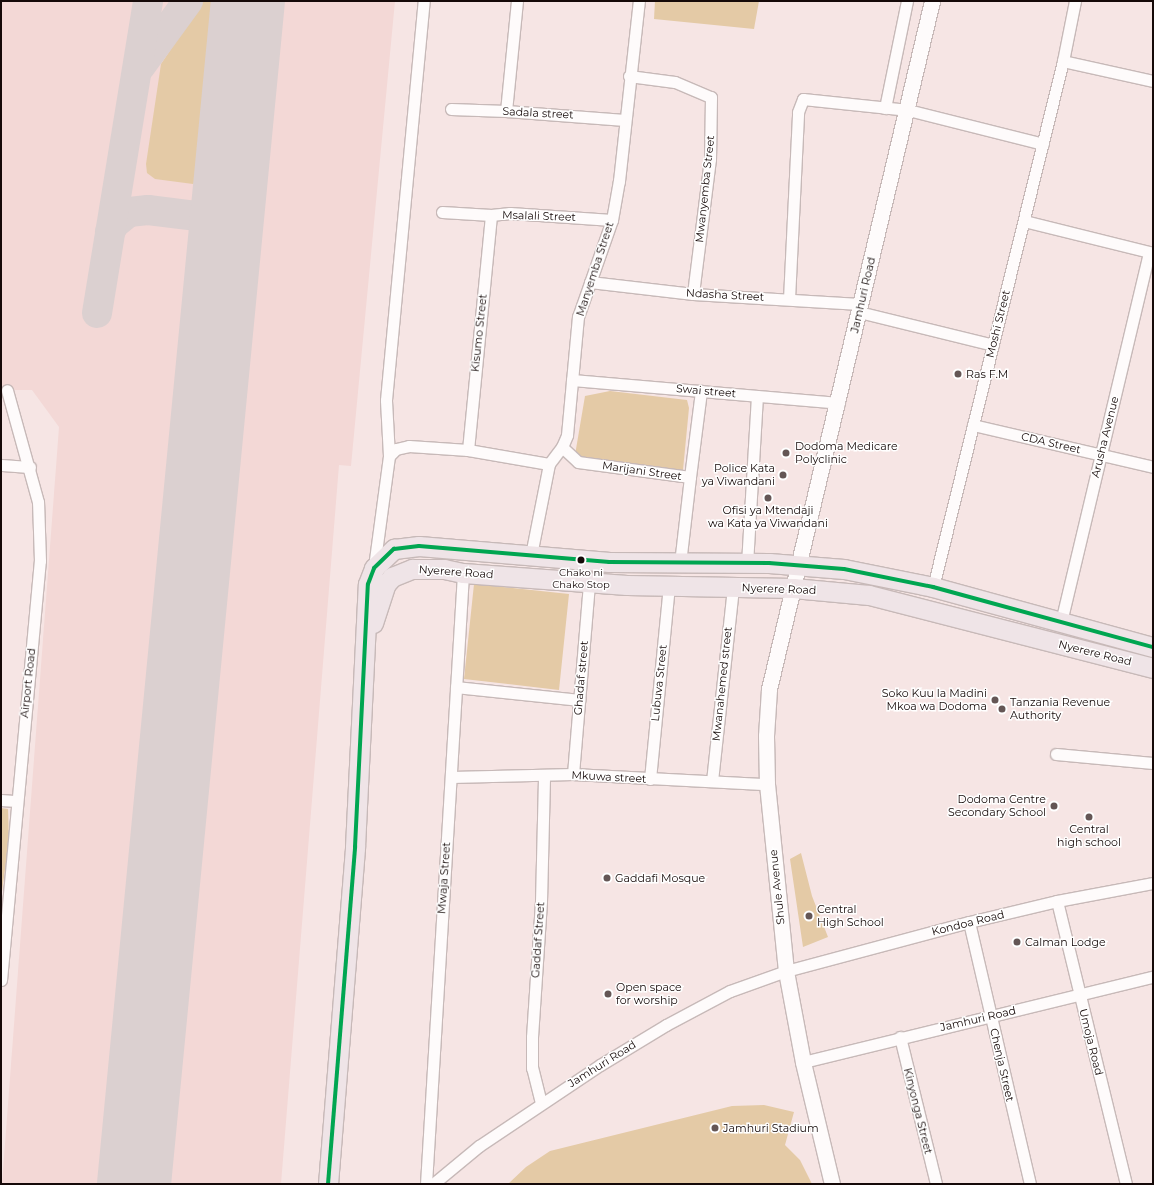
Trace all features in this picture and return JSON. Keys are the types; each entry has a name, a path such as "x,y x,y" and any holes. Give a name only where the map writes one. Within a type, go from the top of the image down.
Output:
{"highway":[{"name":"Nyerere Road","path":"366,635 368,584 374,568 394,549 405,547 531,555 609,562 799,565 844,569 933,587 1153,647"},
{"name":"Nyerere Road","path":"366,635 378,613 385,585 392,577 412,569 427,568 463,573 589,582 669,586 793,588 869,595 1153,668"},
{"path":"328,1184 355,847 366,635"}],"main road":[{"name":"Jamhuri Road","path":"793,588 839,403 932,1"},
{"name":"Shule Avenue","path":"793,588 769,689 766,736 767,784 786,971 802,1062 832,1184"}],"street":[{"path":"374,568 389,456 386,400 424,1"},
{"path":"506,111 517,1"},
{"name":"Manyemba Street","path":"531,555 549,464 562,447 567,435 578,317 612,220 619,181 629,76 639,1"},
{"path":"885,108 907,1"},
{"name":"Moshi Street","path":"933,587 1043,144 1063,61 1075,1"},
{"path":"1063,61 1153,81"},
{"name":"Mwanyemba Street","path":"629,76 675,82 711,97 710,159 693,294"},
{"path":"789,299 798,112 803,99 908,110 1043,144"},
{"name":"Sadala street","path":"451,110 506,111 625,120"},
{"name":"Msalali Street","path":"442,212 491,215 510,213 612,220"},
{"name":"Kisumo Street","path":"468,450 491,215"},
{"path":"1024,221 1151,253"},
{"name":"Arusha Avenue","path":"1061,622 1151,253"},
{"name":"Ndasha Street","path":"590,282 693,294 789,299 860,308 993,345"},
{"name":"Swai street","path":"572,380 839,403"},
{"name":"Airport Road","path":"1,980 40,561 38,502 30,467 7,390"},
{"path":"690,477 701,391"},
{"path":"747,564 757,396"},
{"name":"CDA Street","path":"973,425 1153,468"},
{"path":"389,456 396,449 409,446 468,450 549,464"},
{"name":"Marijani Street","path":"562,447 578,462 690,477 680,564"},
{"path":"1,465 30,467"},
{"name":"Mwaja Street","path":"426,1184 463,573"},
{"name":"Ghadaf street","path":"573,774 589,582"},
{"name":"Lubuva Street","path":"650,779 669,586"},
{"name":"Mwanahemed street","path":"712,781 733,587"},
{"path":"456,687 579,700"},
{"path":"1056,754 1153,763"},
{"name":"Mkuwa street","path":"451,777 573,774 767,784"},
{"name":"Gaddaf Street","path":"541,1103 532,1068 532,1038 541,901 544,775"},
{"path":"1,800 17,801"},
{"name":"Kondoa Road","path":"786,971 969,922 1057,901 1153,883"},
{"name":"Umoja Road","path":"1057,901 1126,1184"},
{"name":"Chenja Street","path":"969,922 1030,1184"},
{"name":"Jamhuri Road","path":"433,1184 479,1146 541,1103 666,1025 730,991 786,971"},
{"name":"Jamhuri Road","path":"802,1062 900,1037 991,1017 1079,994 1153,977"},
{"name":"Kinyonga Street","path":"900,1037 936,1184"}],"shaded area":[{"path":"1,1 395,1 351,466 339,465 281,1184 2,1184 59,427 32,390 1,390"},
{"path":"203,1 223,1 205,175 193,184 155,179 147,173 146,164 161,64"},
{"path":"655,1 759,1 754,29 654,19"},
{"path":"610,391 687,400 689,408 683,470 602,465 575,455 585,396"},
{"path":"474,584 569,594 559,690 464,679"},
{"path":"1,808 8,809 9,840 1,899"},
{"name":"Central High School","path":"801,853 812,896 828,937 803,947 790,859"},
{"name":"Jamhuri Stadium","path":"764,1105 794,1112 785,1145 800,1160 812,1184 508,1184 526,1167 550,1151 732,1106"}],"taxiway":[{"path":"97,313 148,1"},
{"path":"140,67 188,1"},
{"path":"110,232 114,224 129,212 148,210 212,218 222,212 229,201"},
{"path":"201,219 217,228 225,242"}],"runway":[{"path":"134,1184 248,1"}],"transit line":[{"path":"328,1184 355,847 368,584 374,568 394,549 419,546 609,562 769,563 844,569 933,587 1153,647"}],"place":[{"name":"Ras F.M","path":"958,374"},
{"name":"Dodoma Medicare Polyclinic","path":"786,453"},
{"name":"Police Kata ya Viwandani","path":"783,475"},
{"name":"Ofisi ya Mtendaji wa Kata ya Viwandani","path":"768,498"},
{"name":"Chako ni Chako Stop","path":"581,560"},
{"name":"Soko Kuu la Madini Mkoa wa Dodoma","path":"995,700"},
{"name":"Tanzania Revenue Authority","path":"1002,709"},
{"name":"Dodoma Centre Secondary School","path":"1054,806"},
{"name":"Central high school","path":"1089,817"},
{"name":"Gaddafi Mosque","path":"607,878"},
{"name":"Central High School","path":"809,916"},
{"name":"Calman Lodge","path":"1017,942"},
{"name":"Open space for worship","path":"608,994"},
{"name":"Jamhuri Stadium","path":"715,1128"}]}
